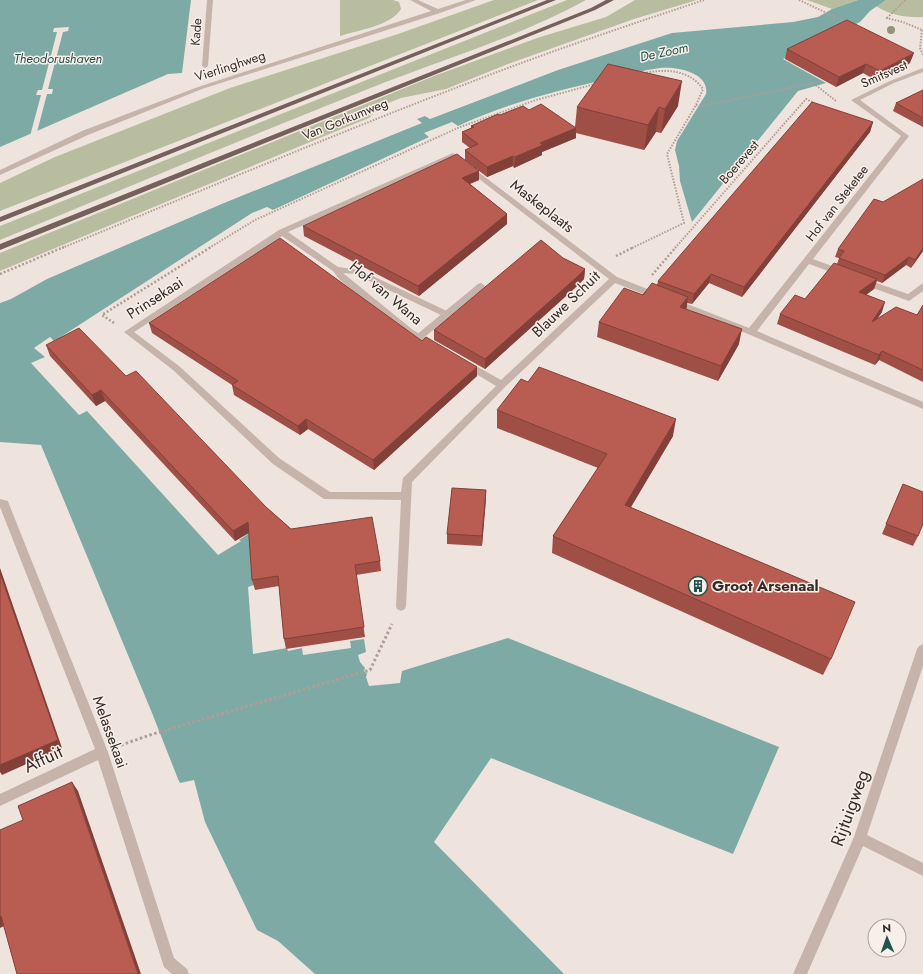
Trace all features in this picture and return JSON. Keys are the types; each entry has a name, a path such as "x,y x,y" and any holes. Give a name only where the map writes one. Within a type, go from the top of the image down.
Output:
{"main road":[{"path":"0,220 553,0"},
{"name":"Van Gorkumweg","path":"0,247 593,9 611,0"}],"street":[{"name":"Kade","path":"205,66 210,0"},
{"path":"413,0 438,12"},
{"name":"Vierlinghweg","path":"0,173 85,133 200,88 473,0"},
{"name":"Smitsvest","path":"855,100 892,82 923,70"},
{"name":"Hof van Steketee","path":"751,332 905,136 855,100"},
{"name":"Prinsekaai","path":"406,496 328,496 276,461 176,368 128,332 282,232 453,155"},
{"name":"Maskeplaats","path":"453,155 614,279"},
{"name":"Hof van Wana","path":"282,232 336,269 348,282 418,338 444,352"},
{"path":"808,260 908,298 923,286"},
{"name":"Hof van Wana","path":"336,269 357,272 446,314"},
{"name":"Blauwe Schuit","path":"401,606 407,481 502,385 614,279 751,332 923,406"},
{"name":"Hof van Wana","path":"418,338 481,286"},
{"path":"457,359 502,385"},
{"name":"Melassekaai","path":"0,503 4,504 102,752 169,962 182,974"},
{"name":"Rijtuigweg","path":"800,974 860,838 923,649"},
{"name":"Affuit","path":"0,800 102,752"},
{"path":"860,838 923,870"}],"path":[{"name":"Van Gorkumweg","path":"0,274 498,70 615,28 704,0"},
{"path":"799,0 848,24"},
{"path":"905,0 886,18 904,22 922,30 920,48 923,55"},
{"path":"597,266 684,223 667,154 696,105 703,89 691,76 671,71 654,71 640,74"},
{"path":"128,332 102,315 255,220 460,127 536,100 597,84"},
{"path":"696,105 702,106 812,84 836,101"},
{"name":"Boerevest","path":"640,289 806,99 820,106"},
{"path":"102,752 153,734 370,670 401,606"}],"green space":[{"path":"340,0 393,0 399,2 401,9 390,20 374,27 340,36"},
{"path":"494,0 538,0 0,211 0,183 55,157 230,88 398,34"},
{"path":"567,0 586,0 533,26 322,107 0,240 0,226"},
{"path":"635,0 697,0 634,19 508,64 446,89 401,98 383,105 369,118 0,271 0,253 434,76 537,38 606,17"},
{"path":"807,0 858,0 832,9"},
{"path":"886,0 923,0 923,17 898,15 887,12 876,6"}],"water":[{"name":"Theodorushaven","path":"0,0 191,0 182,73 168,74 0,147"},
{"name":"De Zoom","path":"858,0 886,0 870,11 860,22 783,59 826,83 798,91 692,222 680,181 679,166 675,150 677,141 706,94 706,86 703,80 690,72 674,68 647,70 551,93 513,104 458,126 452,122 424,133 429,137 273,210 267,207 252,213 54,341 50,337 34,348 45,357 31,363 79,415 87,411 218,555 241,541 239,540 251,532 254,585 248,587 253,654 287,648 288,651 302,648 303,655 351,648 350,641 364,639 366,652 358,655 360,662 365,668 364,671 367,674 366,677 369,686 400,683 402,671 508,638 779,747 733,854 491,758 434,842 564,974 315,974 278,941 257,930 205,822 194,780 180,783 41,445 0,442 0,303 11,299 47,279 224,203 422,123 417,119 425,116 430,119 558,70 672,33 793,22 818,17 832,9"}],"pier":[{"path":"69,27 68,31 63,32 48,89 53,89 52,94 47,94 37,132 30,136 41,95 36,95 38,90 42,90 57,32 53,32 54,28"}],"building":[{"path":"847,20 914,53 880,71 866,64 839,77 787,49"},
{"path":"608,64 682,81 665,109 659,107 648,125 577,107"},
{"path":"923,90 923,118 896,103"},
{"path":"812,102 873,122 744,287 711,274 694,294 658,281"},
{"path":"541,104 576,128 540,143 543,145 487,167 465,150 478,144 462,132 474,127 471,126 498,114 500,115 523,106 529,110"},
{"path":"457,154 479,171 462,178 507,214 418,286 303,226"},
{"path":"923,179 923,248 915,260 909,257 885,275 839,258 844,251 838,249 874,199 883,202"},
{"path":"280,238 422,341 426,337 477,367 373,460 306,419 298,426 232,385 238,381 149,323"},
{"path":"541,240 563,258 585,269 485,359 434,330"},
{"path":"834,263 877,279 859,292 885,302 872,322 896,307 917,315 923,305 923,370 882,351 879,355 780,314 795,295 805,299"},
{"path":"652,283 688,297 680,307 742,329 721,366 599,322 624,288 643,295"},
{"path":"79,328 126,376 136,371 266,507 291,529 372,517 380,561 355,565 364,627 284,639 278,576 252,580 248,522 233,531 101,390 92,395 46,345"},
{"path":"539,367 676,419 625,505 855,602 831,659 553,536 607,454 497,410 521,379 528,382"},
{"path":"903,484 923,492 923,524 918,536 886,524"},
{"path":"452,488 486,490 482,536 447,534"},
{"path":"0,573 58,740 0,765"},
{"path":"72,782 138,974 17,974 1,916 0,917 0,830 23,820 18,806"}],"place":[{"name":"Groot Arsenaal","path":"698,586"}]}
